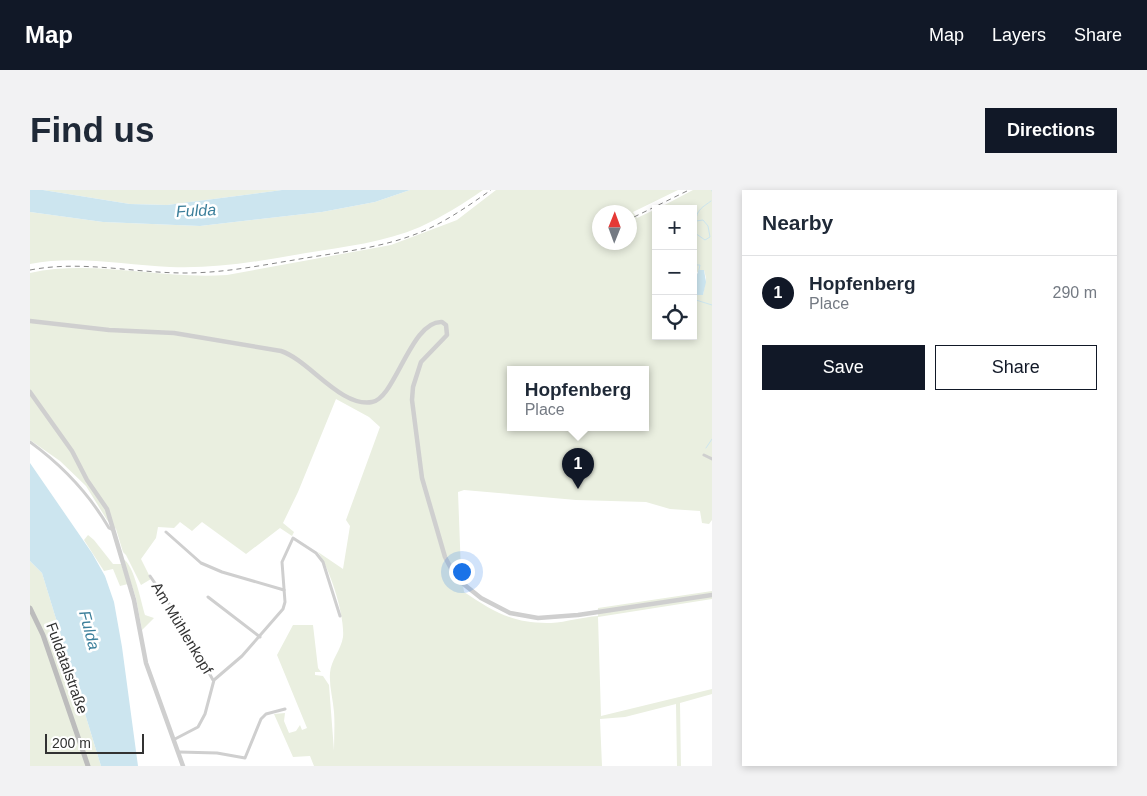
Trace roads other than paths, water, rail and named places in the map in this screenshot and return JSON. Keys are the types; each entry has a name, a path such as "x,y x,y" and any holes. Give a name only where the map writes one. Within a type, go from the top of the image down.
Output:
{"main road":[{"name":"Fuldatalstraße","path":"30,608 43,635 88,766"}],"street":[{"path":"30,321 109,330 174,332 281,351 296,358 333,388 359,402 367,403 381,398 418,338 430,326 442,322 446,326 447,335 421,362 413,387 412,400 427,500 445,558 461,584 510,613 538,618 578,615 712,595"},
{"path":"30,392 72,450 87,480 103,502 134,600 143,650 152,682 175,739 183,766"},
{"path":"30,442 48,455 86,492 109,528 113,530"},
{"path":"704,455 712,459"},
{"path":"166,532 201,563 222,572 284,590"},
{"path":"175,739 198,727 205,714 213,680 242,656 284,610 282,562 293,538 316,552 323,562 340,616"},
{"name":"Am Mühlenkopf","path":"150,576 172,608 213,680"},
{"path":"208,597 260,637"},
{"path":"179,752 217,752 245,758 262,719 266,714 284,709"}],"water":[{"name":"Fulda","path":"30,190 43,190 130,204 167,205 282,190 410,190 375,202 322,212 200,226 103,222 30,212"},
{"path":"699,270 704,270 706,282 703,295 697,295 697,275"},
{"name":"Fulda","path":"30,463 92,553 105,576 114,602 122,647 138,766 101,766 42,573 30,561"}],"waterway":[{"path":"697,215 711,201"},
{"path":"697,221 703,220 708,226 710,237 705,240 697,234"},
{"path":"697,265 700,265 697,275"},
{"path":"694,295 696,300 712,305"},
{"path":"706,448 712,439"}],"railway":[{"path":"30,270 69,266 199,273 240,269 346,252 414,235 453,215 491,190"},
{"path":"637,216 689,190"}],"place":[{"name":"Hopfenberg","path":"578,489"}]}
